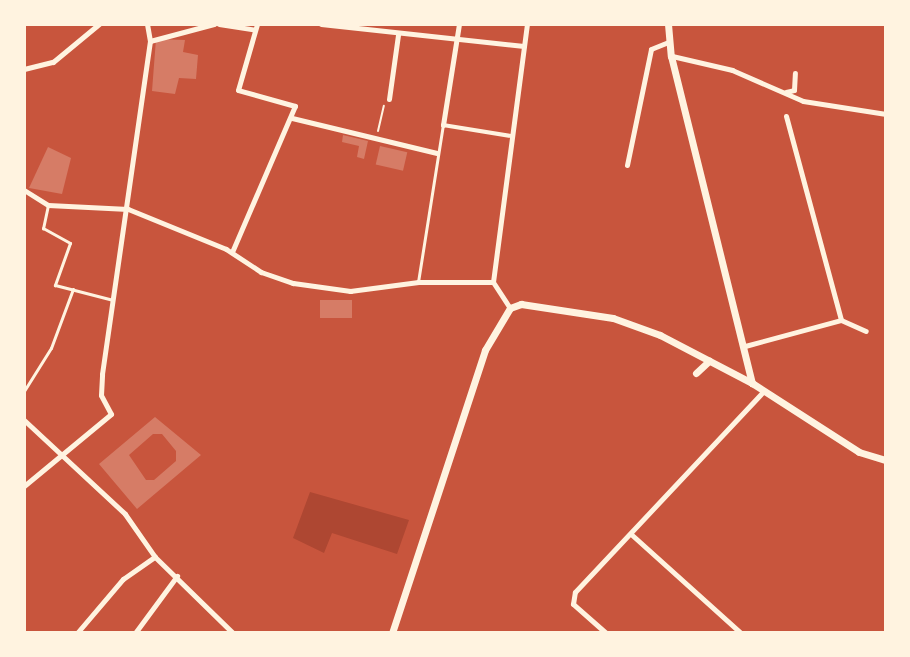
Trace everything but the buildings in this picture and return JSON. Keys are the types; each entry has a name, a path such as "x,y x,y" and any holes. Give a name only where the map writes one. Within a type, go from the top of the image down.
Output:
{"street":[{"path":"24,69 53,62 99,24"},
{"path":"24,486 111,414 101,395 150,41 147,24"},
{"path":"150,41 217,24 256,27 238,90 291,102 292,118 232,252"},
{"path":"321,24 398,35 457,37 524,46"},
{"path":"459,24 443,125 511,136"},
{"path":"510,308 493,282 527,24"},
{"path":"668,24 671,56 752,383"},
{"path":"389,99 398,35"},
{"path":"627,165 651,49 668,42"},
{"path":"671,56 728,68 803,101 886,114"},
{"path":"785,92 794,90 795,73"},
{"path":"786,116 841,320"},
{"path":"292,118 437,153"},
{"path":"24,190 48,205 128,209 232,252 261,272 327,289 418,282 493,282"},
{"path":"510,308 533,305 613,318 752,383 859,452 886,460"},
{"path":"392,633 485,350 510,308"},
{"path":"745,346 841,320 866,331"},
{"path":"696,373 709,361"},
{"path":"606,633 573,598 584,580 632,535 764,391"},
{"path":"24,420 125,514 155,557 233,633"},
{"path":"632,535 741,633"},
{"path":"77,633 123,579 155,557"},
{"path":"135,633 177,576"}],"lane":[{"path":"418,282 443,125"},
{"path":"48,205 43,228 70,243 55,285 113,300"},
{"path":"24,391 51,348 73,289"}],"path":[{"path":"376,140 385,98 389,99"}],"shaded area":[{"path":"310,492 409,520 397,554 332,533 324,553 293,538"}]}
